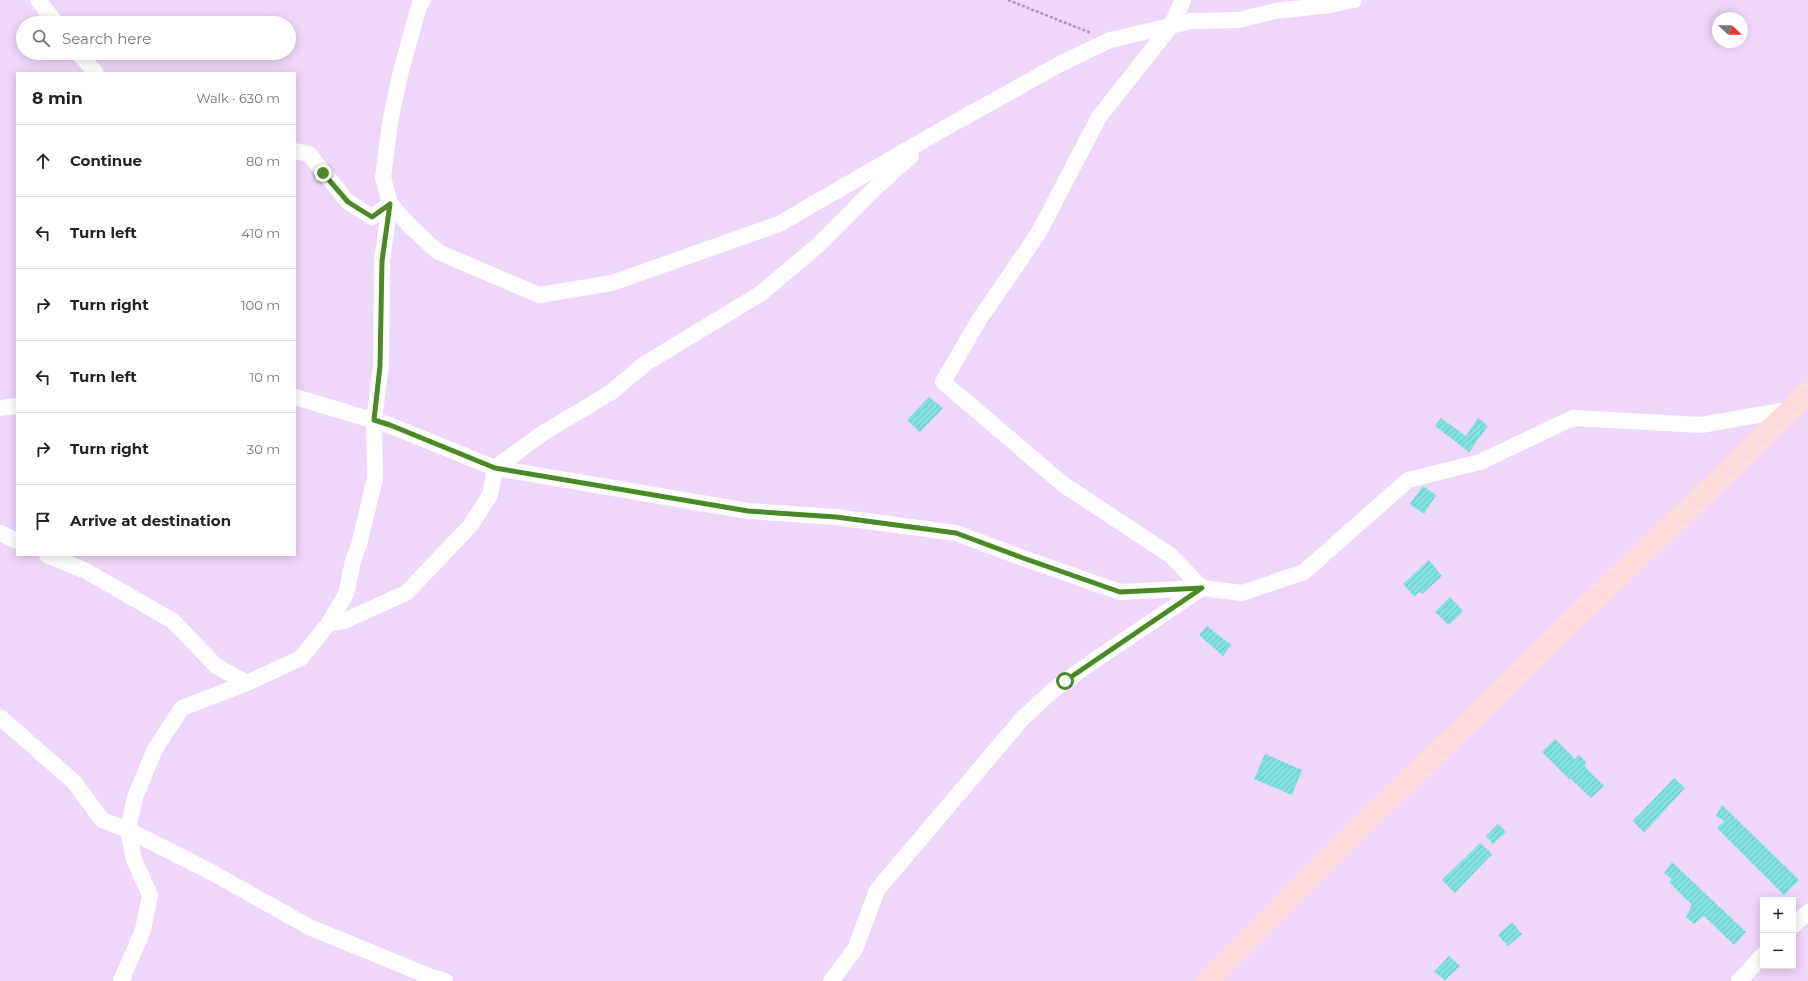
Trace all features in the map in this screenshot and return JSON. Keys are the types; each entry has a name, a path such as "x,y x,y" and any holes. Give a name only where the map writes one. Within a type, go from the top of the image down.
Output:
{"main road":[{"path":"1207,981 1389,799 1808,393"}],"street":[{"path":"38,0 51,16"},
{"path":"121,981 143,930 150,895 134,860 128,830 135,797 155,749 182,708 247,683 301,658 329,623 346,594 353,561 359,545 375,478 374,420 380,366 382,261 390,204 383,177 390,122 400,76 419,6 423,0"},
{"path":"1183,0 1171,26 1099,117 1038,234 979,320 943,382 1064,485 1170,555 1202,588"},
{"path":"390,204 411,227 438,252 540,295 612,283 780,224 938,132 1062,63 1110,40 1192,21 1239,20 1275,11 1330,5 1354,0"},
{"path":"84,60 95,72"},
{"path":"329,623 344,621 406,593 470,526 490,495 495,468 543,433 610,393 646,363 760,294 816,246 873,190 938,132"},
{"path":"296,151 309,154 348,202 372,217 390,204"},
{"path":"296,397 390,425 495,468 748,511 836,517 956,533 1120,592 1202,588 1242,593 1304,572 1408,480 1480,462 1573,418 1700,425 1792,409"},
{"path":"0,408 16,406"},
{"path":"0,533 16,541"},
{"path":"49,556 86,571 173,621 216,666 247,683"},
{"path":"831,981 855,949 877,890 1022,719 1053,690 1202,588"},
{"path":"0,717 74,782 102,820 128,830 213,874 309,927 431,977 445,981"},
{"path":"1796,923 1808,912"},
{"path":"1739,981 1760,958"}],"path":[{"path":"1008,0 1110,40"}],"building":[{"path":"929,397 943,408 920,432 907,420"},
{"path":"1441,418 1466,436 1478,418 1488,426 1469,452 1435,426"},
{"path":"1423,486 1436,495 1424,514 1410,504"},
{"path":"1429,560 1442,576 1422,594 1420,592 1414,596 1403,584"},
{"path":"1450,597 1463,611 1449,625 1435,612"},
{"path":"1207,626 1231,645 1223,656 1199,635"},
{"path":"1555,739 1575,759 1579,755 1587,763 1584,766 1604,786 1591,798 1571,779 1570,780 1542,752"},
{"path":"1265,754 1302,770 1292,795 1254,779"},
{"path":"1674,778 1685,788 1644,833 1633,821"},
{"path":"1722,805 1799,880 1784,895 1717,828 1724,821 1716,816"},
{"path":"1498,824 1506,832 1493,844 1486,836"},
{"path":"1480,843 1492,854 1455,893 1442,880"},
{"path":"1672,862 1746,932 1734,945 1704,916 1694,924 1686,917 1692,905 1669,882 1672,879 1664,873"},
{"path":"1512,922 1522,934 1508,946 1498,935"},
{"path":"1449,956 1460,966 1445,980 1434,972"}],"route":[{"path":"323,173 348,202 372,217 390,204 382,261 380,366 374,420 390,425 495,468 748,511 836,517 956,533 1120,592 1202,588 1065,681"}]}
